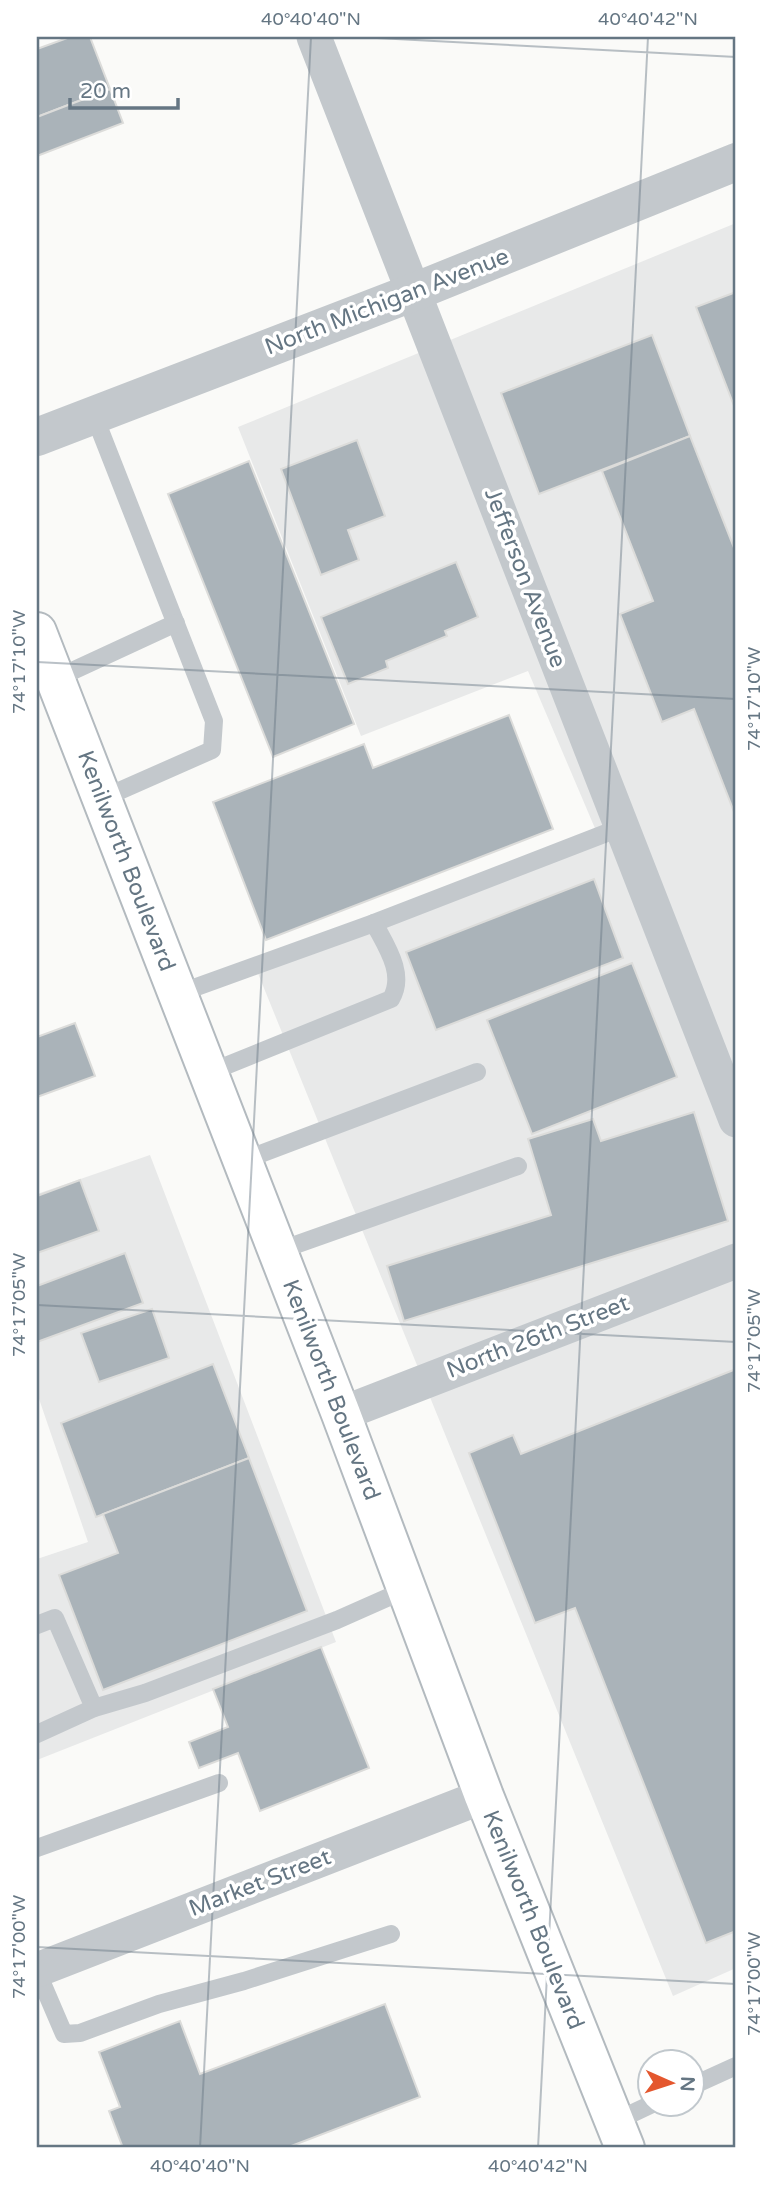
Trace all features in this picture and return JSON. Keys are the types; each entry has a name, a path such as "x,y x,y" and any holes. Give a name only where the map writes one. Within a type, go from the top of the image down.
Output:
{"main road":[{"name":"Kenilworth Boulevard","path":"37,632 341,1414 484,1796 620,2135"}],"street":[{"name":"Jefferson Avenue","path":"314,37 736,1120"},
{"name":"North Michigan Avenue","path":"37,437 414,292 736,162"},
{"name":"North 26th Street","path":"341,1414 736,1261"},
{"name":"Market Street","path":"37,1970 484,1796"}],"lane":[{"path":"94,415 214,721 212,750 101,799"},
{"path":"55,679 176,623"},
{"path":"177,994 374,923 622,827"},
{"path":"208,1073 391,999 396,991 398,974 374,923"},
{"path":"242,1161 477,1072"},
{"path":"278,1251 518,1166"},
{"path":"37,1734 94,1708 145,1693 324,1625 407,1590"},
{"path":"37,1625 55,1618 94,1708"},
{"path":"37,1848 219,1783"},
{"path":"37,1970 64,2034 80,2033 159,2004 244,1981 391,1934"},
{"path":"706,2080 736,2066"},
{"path":"620,2135 638,2118"}],"shaded area":[{"path":"736,223 736,1968 673,1996 255,966 597,833 528,671 361,736 238,427"},
{"path":"150,1155 336,1642 37,1760 37,1559 88,1542 37,1393 37,1194"}],"building":[{"path":"70,37 90,37 110,89 37,117 37,49"},
{"path":"110,89 123,123 37,156 37,117"},
{"path":"736,292 736,411 696,307"},
{"path":"652,335 690,436 539,494 501,393"},
{"path":"690,436 736,553 736,817 694,709 662,722 620,614 653,601 602,471"},
{"path":"357,440 385,516 348,530 359,560 321,575 281,469"},
{"path":"249,461 354,724 273,757 168,494"},
{"path":"456,562 478,617 445,631 447,636 386,661 388,668 348,684 321,617"},
{"path":"509,715 553,829 266,940 213,802 364,744 373,768"},
{"path":"594,879 623,958 436,1030 406,952"},
{"path":"632,963 677,1077 532,1134 487,1020"},
{"path":"75,1023 95,1076 37,1097 37,1037"},
{"path":"694,1112 728,1221 404,1321 387,1266 551,1215 528,1139 593,1119 601,1141"},
{"path":"80,1180 99,1231 37,1253 37,1196"},
{"path":"125,1253 143,1303 37,1342 37,1286"},
{"path":"152,1309 169,1358 99,1382 81,1333"},
{"path":"213,1364 249,1458 96,1517 61,1423"},
{"path":"736,1369 736,1931 706,1943 575,1608 535,1623 469,1453 513,1435 521,1454"},
{"path":"249,1458 307,1611 103,1690 59,1575 118,1553 103,1514"},
{"path":"321,1647 369,1768 260,1811 238,1753 199,1768 189,1742 228,1727 213,1689"},
{"path":"385,2004 420,2097 286,2148 123,2148 109,2111 120,2107 99,2052 180,2021 200,2074"}]}
